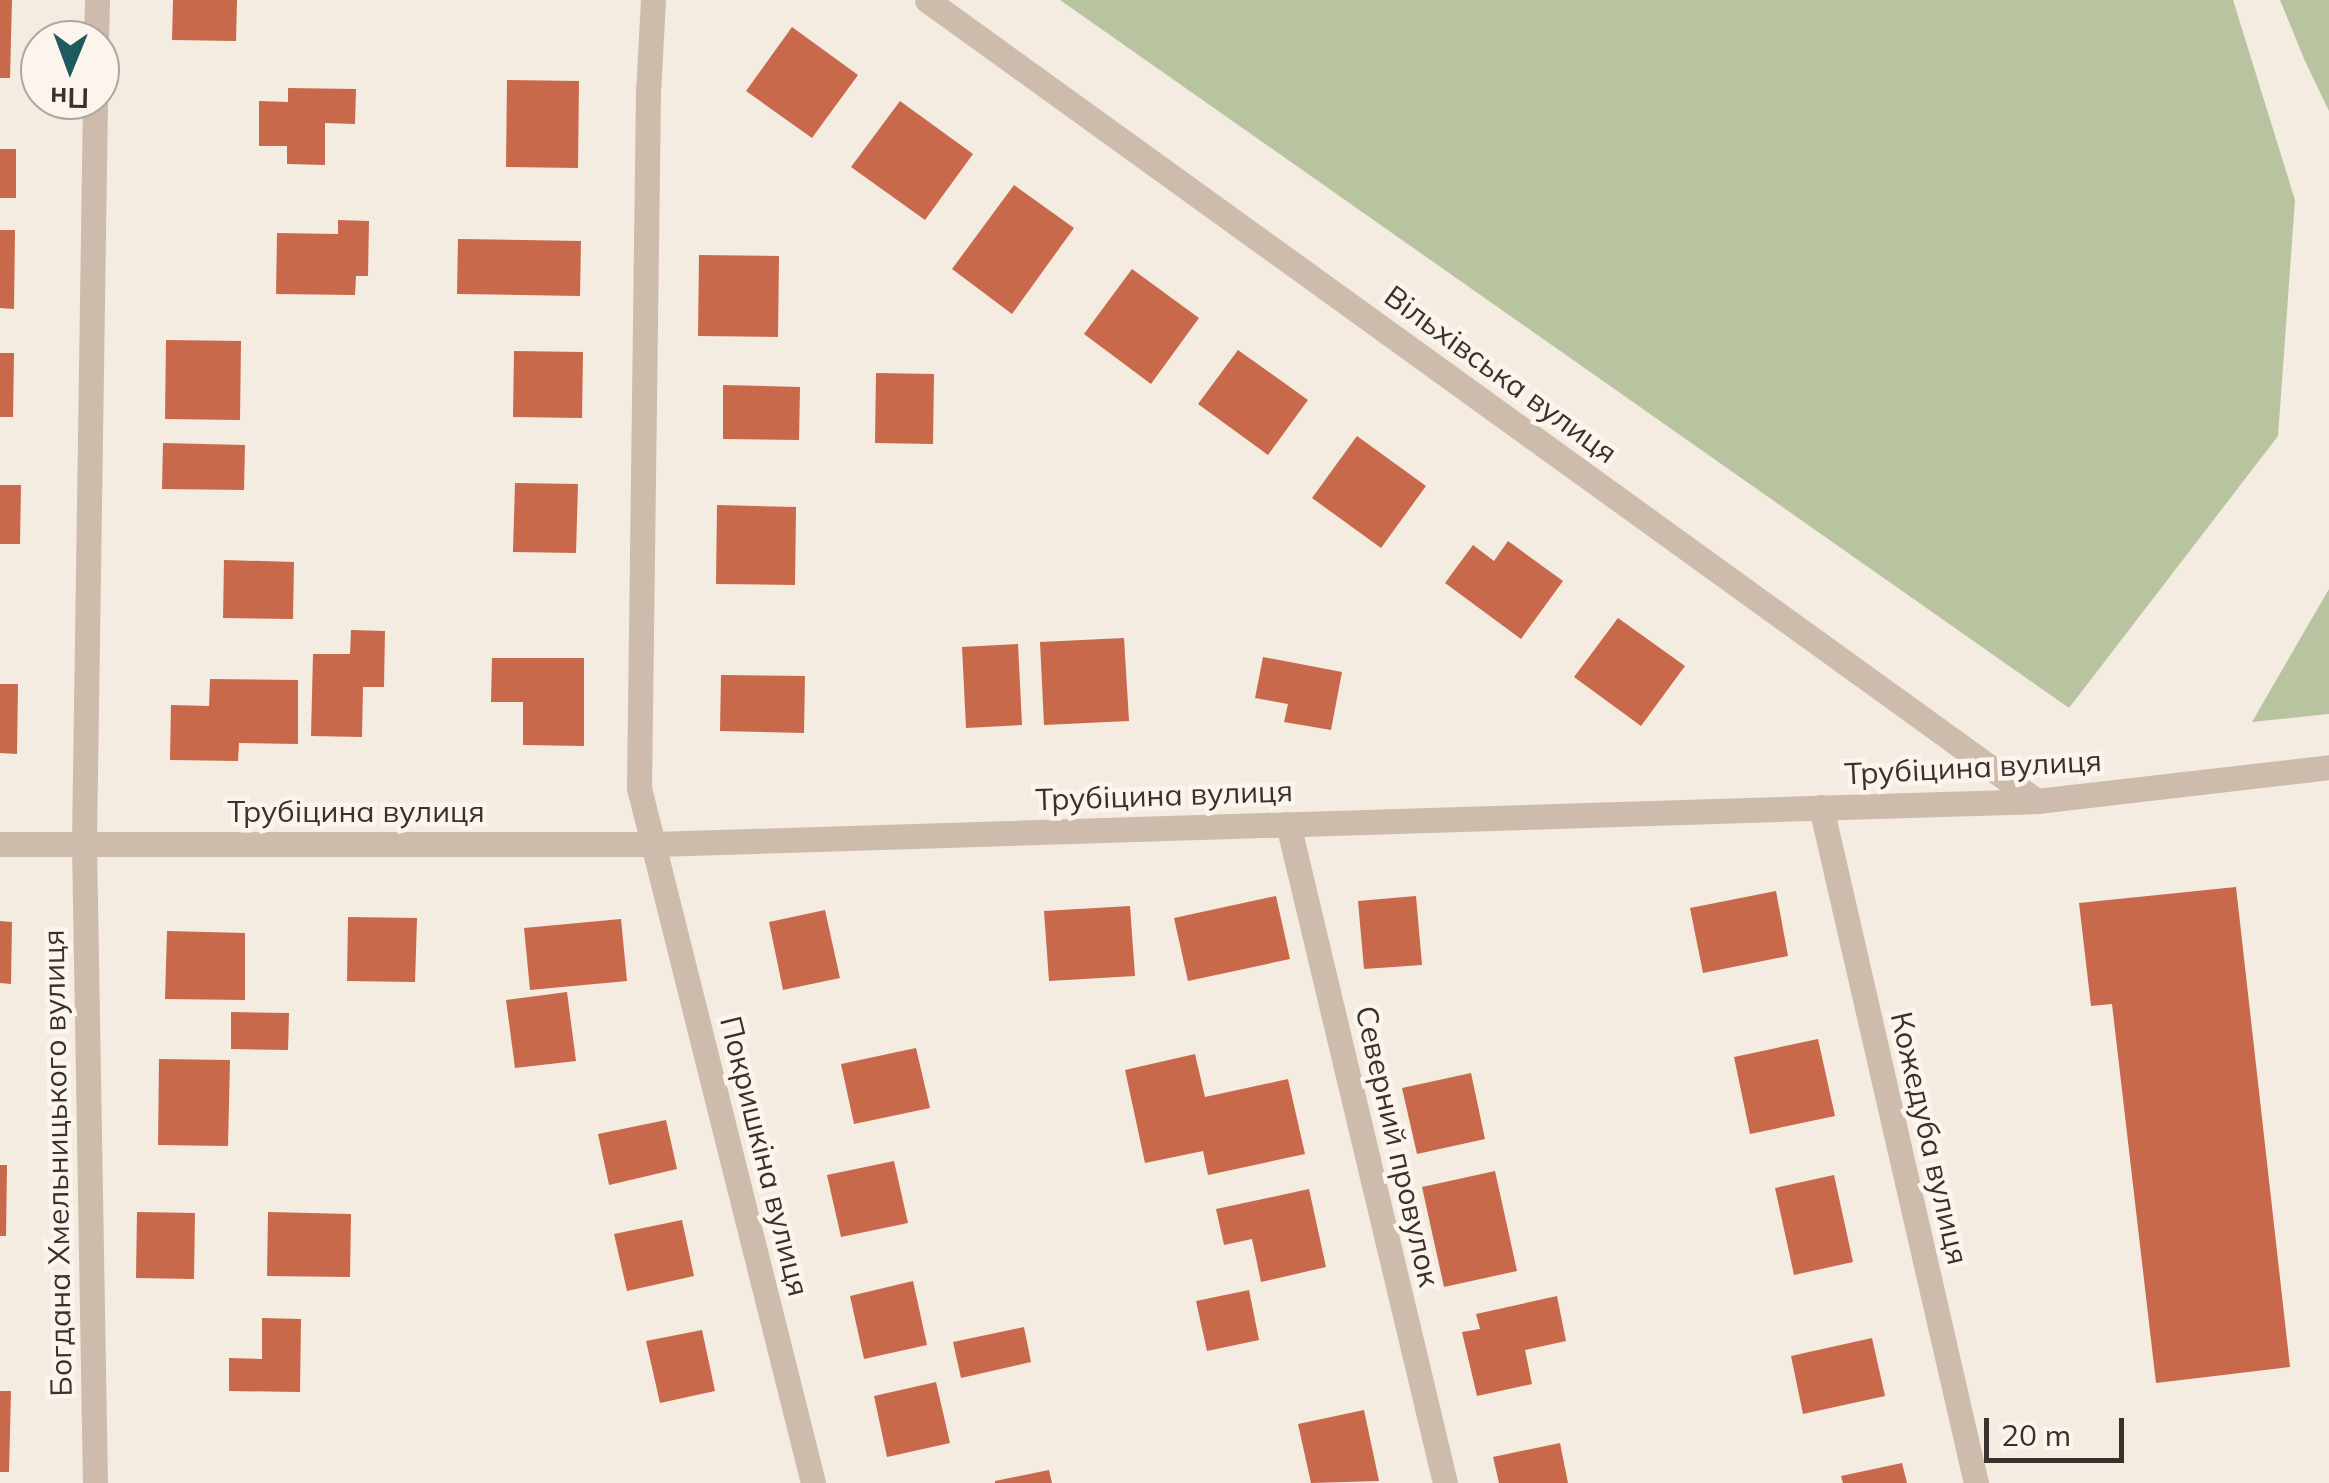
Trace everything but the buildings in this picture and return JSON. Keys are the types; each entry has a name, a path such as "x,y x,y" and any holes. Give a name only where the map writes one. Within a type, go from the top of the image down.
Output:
{"street":[{"name":"Покришкіна вулиця","path":"653,0 648,92 638,788 813,1483"},
{"name":"Вільхівська вулиця","path":"927,0 2037,801"},
{"name":"Богдана Хмельницького вулиця","path":"95,120 84,843 96,1483"},
{"name":"Трубіцина вулиця","path":"0,844 655,844 2037,801 2329,767"},
{"name":"Кожедуба вулиця","path":"1821,807 1976,1483"},
{"name":"Северний провулок","path":"1288,824 1445,1483"}],"green space":[{"path":"1060,0 2233,0 2295,200 2278,436 2069,708"},
{"path":"2280,0 2329,0 2329,111 2305,61"},
{"path":"2329,589 2329,714 2252,722"}]}
